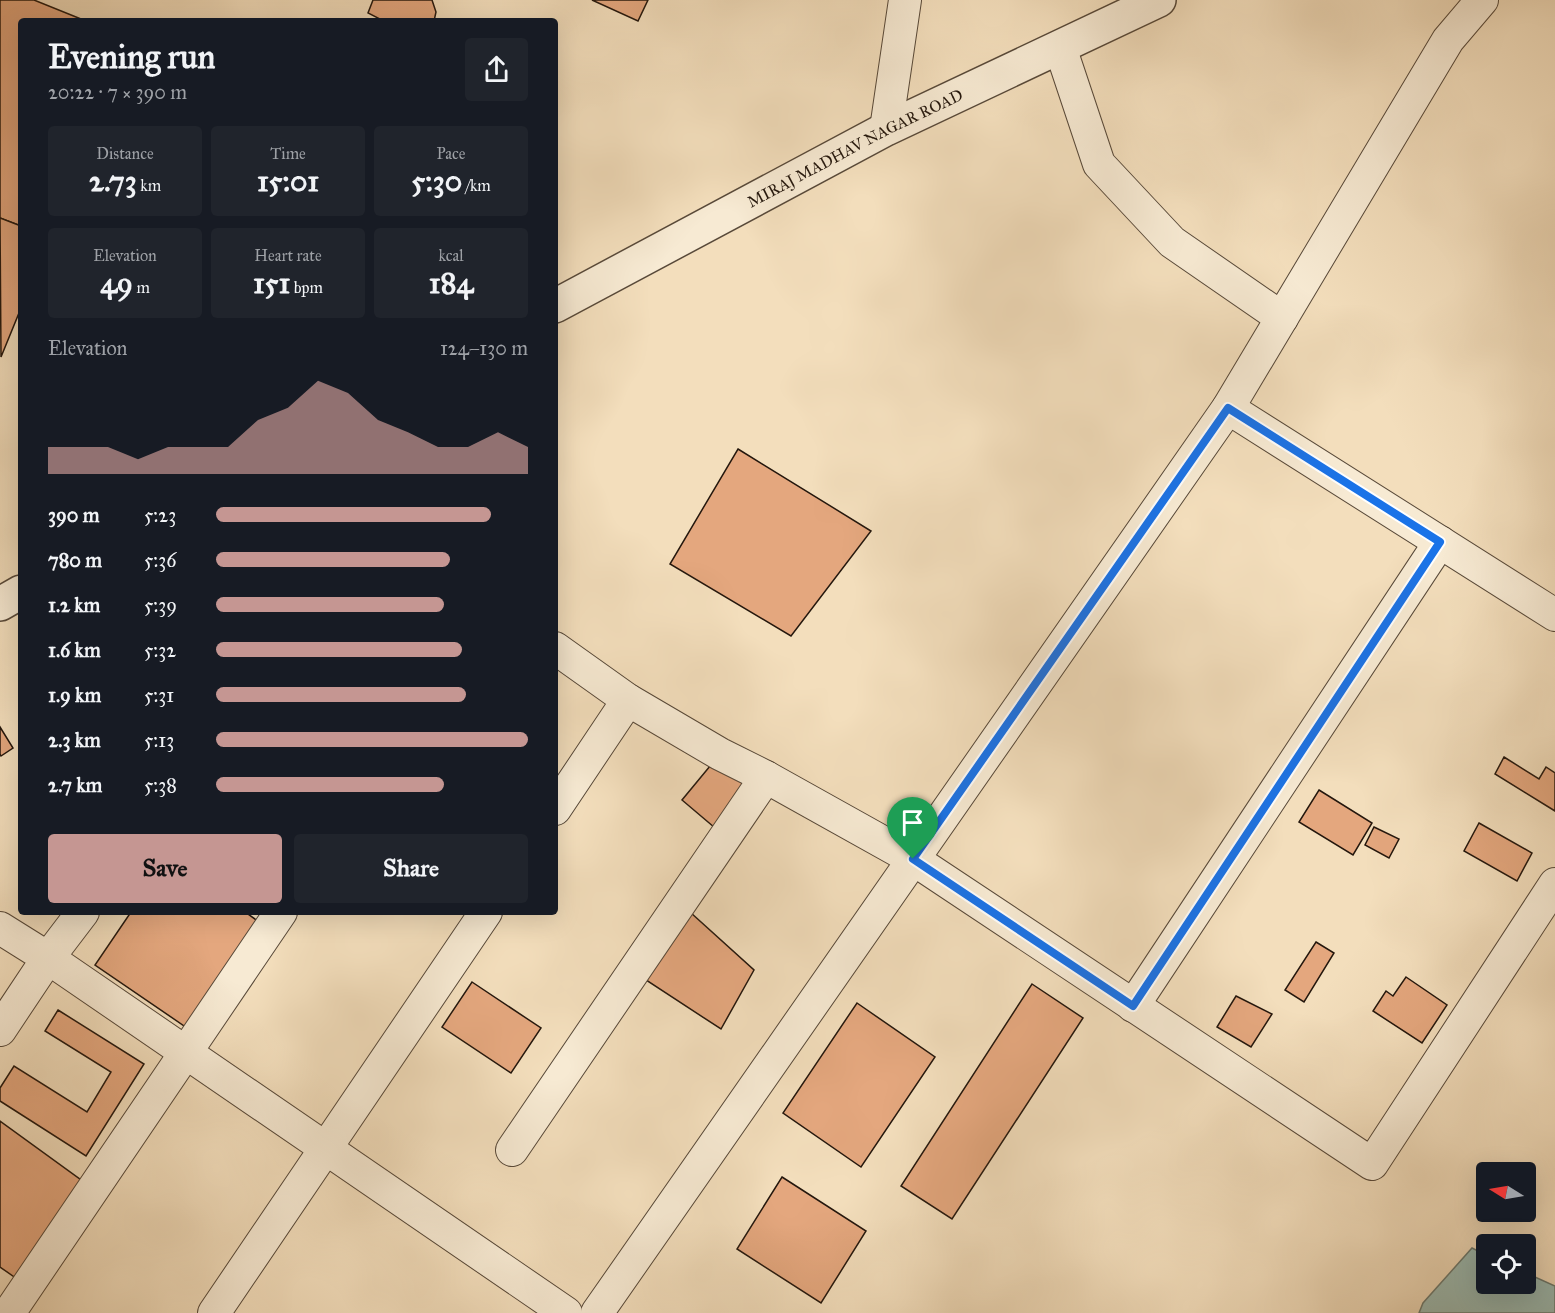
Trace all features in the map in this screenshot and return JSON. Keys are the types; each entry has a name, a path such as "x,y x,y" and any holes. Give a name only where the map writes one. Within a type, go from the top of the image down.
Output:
{"street":[{"path":"886,129 905,0"},
{"name":"MIRAJ MADHAV NAGAR ROAD","path":"558,304 886,129 1159,0"},
{"path":"597,1313 1228,408 1448,40 1482,0"},
{"path":"1060,47 1100,164 1172,242 1282,318"},
{"path":"1228,408 1555,615"},
{"path":"1133,1006 1440,542"},
{"path":"0,604 18,594"},
{"path":"558,650 628,700 720,754 913,859 1372,1164 1555,884"},
{"path":"558,805 628,700"},
{"path":"512,1150 766,777"},
{"path":"0,1030 80,915"},
{"path":"9,1313 278,915"},
{"path":"214,1313 484,915"},
{"path":"0,928 48,958 566,1313"}],"water":[{"path":"1472,1248 1476,1250 1476,1294 1536,1294 1536,1277 1555,1286 1555,1313 1419,1313 1423,1303"}],"building":[{"path":"0,0 34,0 79,18 18,18 18,225 0,218"},
{"path":"373,0 432,0 436,12 435,18 378,18 368,13"},
{"path":"592,0 648,0 638,21"},
{"path":"0,218 18,225 18,315 1,357"},
{"path":"738,449 871,531 791,636 670,564"},
{"path":"0,727 13,748 1,756 0,754"},
{"path":"720,754 759,787 721,833 682,800"},
{"path":"1504,757 1539,779 1546,767 1555,773 1555,811 1495,774"},
{"path":"1319,790 1372,823 1353,855 1299,822"},
{"path":"1479,823 1532,853 1517,881 1464,851"},
{"path":"1374,827 1399,839 1389,858 1365,845"},
{"path":"680,903 754,970 721,1029 646,980"},
{"path":"129,915 249,915 262,924 190,1030 95,965"},
{"path":"1316,942 1334,953 1304,1002 1285,990"},
{"path":"1406,977 1447,1005 1422,1043 1373,1011 1386,991 1393,996"},
{"path":"472,982 541,1028 511,1073 442,1027"},
{"path":"1032,984 1083,1018 952,1219 901,1186"},
{"path":"1236,996 1272,1014 1251,1047 1217,1027"},
{"path":"857,1003 935,1057 861,1167 783,1113"},
{"path":"58,1010 144,1064 86,1156 0,1101 0,1088 14,1066 87,1112 111,1072 45,1031"},
{"path":"0,1121 88,1185 20,1281 0,1267"},
{"path":"782,1177 866,1231 821,1303 737,1249"}],"route":[{"path":"1228,408 1440,542 1133,1006 913,859 1228,408"}]}
